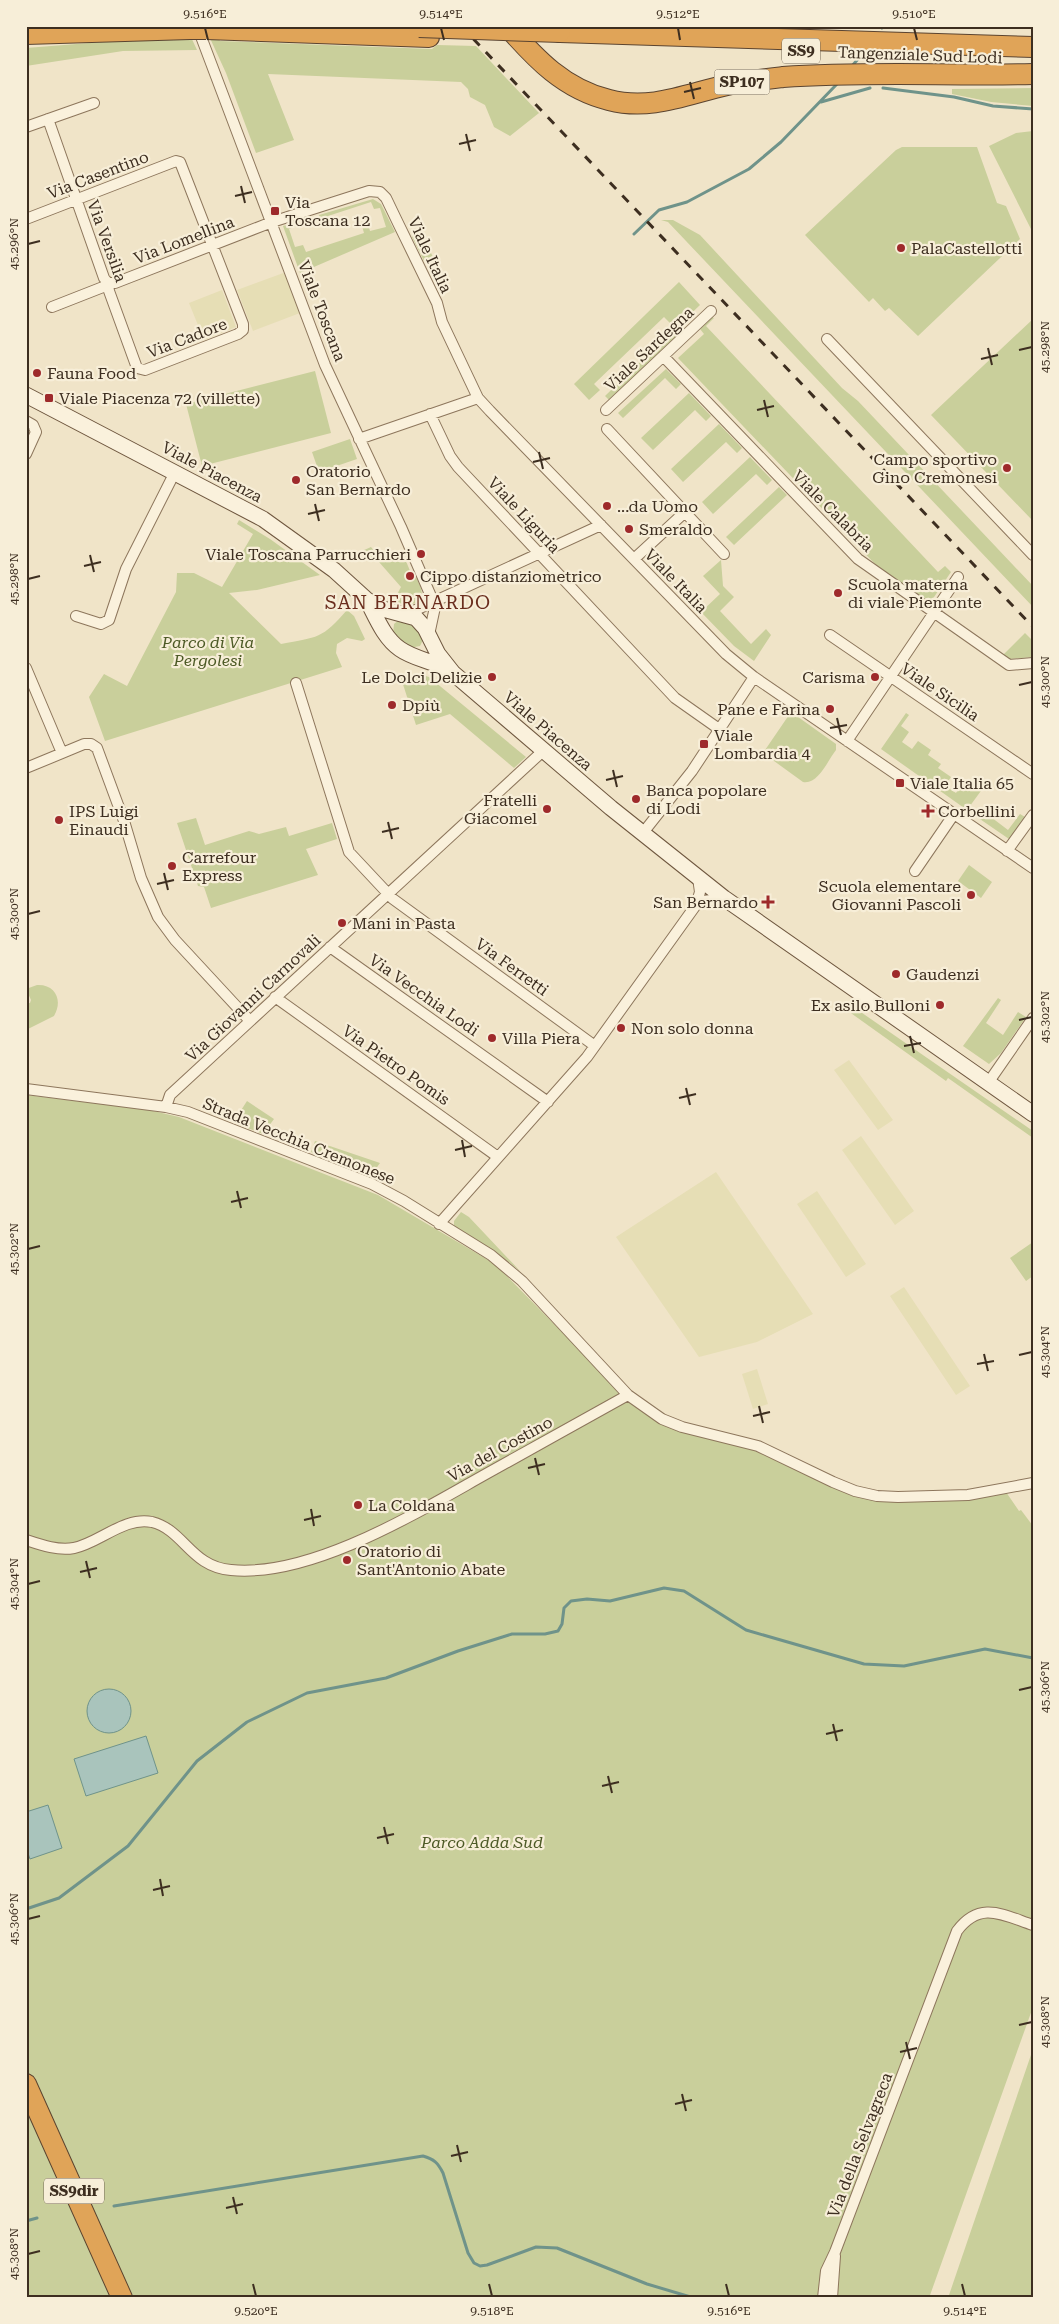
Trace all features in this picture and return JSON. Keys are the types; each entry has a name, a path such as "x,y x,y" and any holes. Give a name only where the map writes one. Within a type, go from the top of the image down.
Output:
{"highway":[{"name":"Tangenziale Sud Lodi","path":"394,26 424,32"},
{"name":"SP107","path":"507,26 531,53 555,75 573,87 609,100 631,104 674,100 727,85 784,77 1033,74"},
{"path":"814,26 894,42"},
{"name":"Tangenziale Sud Lodi","path":"27,34 198,28 424,32 1033,58"},
{"name":"Tangenziale Sud Lodi","path":"564,38 894,42 1033,47"},
{"name":"SS9dir","path":"26,2084 122,2298"},
{"name":"SS9dir","path":"26,2118 107,2298"}],"street":[{"name":"Viale Toscana","path":"198,28 325,365 401,527 433,601"},
{"path":"26,126 94,103"},
{"name":"Via Versilia","path":"48,119 104,278 108,283 109,291 135,366 141,370"},
{"name":"Via Casentino","path":"26,218 176,161 180,162 213,245"},
{"name":"Viale Italia","path":"272,222 370,191 384,194 436,302 442,322 478,398 726,654 754,677 1033,868"},
{"name":"Via Lomellina","path":"52,307 103,287 108,283 115,283 272,222"},
{"name":"Via Cadore","path":"141,370 238,334 243,330 243,324 213,245"},
{"name":"Viale Sardegna","path":"606,410 711,311"},
{"path":"827,339 1033,555"},
{"name":"Viale Calabria","path":"664,356 858,559 1010,665 1033,664"},
{"name":"Viale Piacenza","path":"26,395 264,519 334,570 367,600 383,609 407,614"},
{"path":"359,439 478,398"},
{"name":"Viale Liguria","path":"430,414 454,464 675,698 719,729"},
{"path":"26,421 35,428 35,436 26,454"},
{"path":"607,429 724,554"},
{"path":"76,616 101,624 109,620 126,569 175,472"},
{"path":"634,559 685,512"},
{"path":"433,601 435,607 429,635 423,650 414,655 401,649 388,636 391,622 399,616 601,525"},
{"path":"847,741 958,577"},
{"name":"Viale Piacenza","path":"367,600 388,636"},
{"path":"407,614 421,622 429,635"},
{"name":"Viale Piacenza","path":"429,635 438,654 453,673 642,834 724,898 1033,1114"},
{"name":"Viale Sicilia","path":"830,635 1033,774"},
{"name":"Viale Piacenza","path":"414,655 453,673"},
{"path":"26,668 62,752"},
{"path":"642,834 692,771 754,677"},
{"name":"Via Ferretti","path":"296,683 349,852 388,894 596,1046"},
{"path":"26,768 84,744 91,744 99,752 124,821 141,878 158,917 175,940 250,1021"},
{"name":"Via Giovanni Carnovali","path":"166,1107 170,1095 543,751"},
{"path":"915,871 954,814"},
{"path":"1007,851 1033,815"},
{"path":"439,1224 596,1046 696,906 700,892 698,878"},
{"path":"696,906 704,901 724,898"},
{"name":"Via Vecchia Lodi","path":"330,947 548,1102"},
{"name":"Via Pietro Pomis","path":"275,997 498,1158"},
{"path":"988,1083 1033,1018"},
{"name":"Strada Vecchia Cremonese","path":"26,1089 166,1107 188,1112 372,1184 404,1201 491,1255 511,1271 628,1394 662,1419 682,1427 758,1446 833,1482 868,1494 898,1498 959,1496 1033,1483"},
{"name":"Via del Costino","path":"26,1540 53,1547 75,1548 125,1526 152,1522 176,1536 201,1560 212,1567 238,1570 279,1567 321,1555 368,1537 425,1508 628,1394"},
{"name":"Via della Selvagreca","path":"823,2298 826,2271 835,2252 957,1931 968,1918 985,1912 994,1912 1033,1925"},
{"name":"Via della Selvagreca","path":"832,2298 835,2252"}],"shaded area":[{"path":"286,272 300,313 253,331 237,290"},
{"path":"222,290 236,327 204,340 189,303"},
{"path":"849,1060 893,1120 878,1130 834,1070"},
{"path":"861,1136 914,1211 895,1225 842,1150"},
{"path":"716,1172 813,1314 757,1342 699,1357 616,1237"},
{"path":"817,1191 866,1264 846,1277 797,1204"},
{"path":"904,1287 970,1386 956,1395 890,1296"},
{"path":"757,1369 768,1404 753,1409 742,1374"}],"green space":[{"path":"190,35 197,50 123,51 26,66 26,48"},
{"path":"209,36 217,36 220,41 432,49 437,45 476,46 539,113 510,136 494,127 485,105 470,97 468,89 461,82 268,74 294,140 256,153 226,73"},
{"path":"1033,88 1033,106 991,102 952,94 952,89"},
{"path":"1033,131 1033,233 989,146 1016,133"},
{"path":"902,147 977,147 997,203 1006,206 1020,239 918,336 889,308 885,311 873,298 869,302 805,235 896,150"},
{"path":"373,199 381,204 395,232 300,273 283,226 296,222 297,226 289,229 295,247 303,245 306,252 364,233 362,226 368,224 370,231 386,227 380,208 374,209 371,202 328,216 330,223 322,226 319,215"},
{"path":"661,220 673,220 700,235 842,388 858,401 1033,586 1033,607 668,222"},
{"path":"421,233 433,257 424,261 412,237"},
{"path":"679,282 700,305 676,328 680,333 609,400 605,396 675,328 664,317 594,384 600,390 589,400 574,384"},
{"path":"712,317 714,318 706,326 938,572 945,566 951,572 930,603 876,565 678,358 704,334 700,329"},
{"name":"Campo sportivo Gino Cremonesi","path":"1033,319 1033,521 931,415"},
{"path":"666,369 681,384 676,389 665,378 623,418 618,413"},
{"path":"315,371 331,433 202,466 186,404"},
{"path":"689,393 711,416 706,421 695,410 653,450 641,438"},
{"path":"719,424 742,448 737,453 726,442 683,482 671,469"},
{"path":"350,439 357,459 319,472 312,452"},
{"path":"750,457 772,480 767,485 756,474 713,514 702,502"},
{"path":"779,487 787,495 734,545 726,537"},
{"name":"Parco di Via Pergolesi","path":"239,520 270,539 320,575 257,590 229,593 281,644 312,638 325,632 347,610 354,616 365,639 362,641 347,638 337,644 336,653 342,667 105,741 89,697 104,674 127,686 176,592 177,573 194,573 222,587 253,534 237,524"},
{"path":"371,547 382,557 386,558 403,554 413,578 416,577 420,586 422,596 419,602 405,606 394,600 401,587 379,562 362,551"},
{"path":"721,560 723,586 734,597 720,611 751,644 766,629 771,635 754,661 734,646 701,612 720,594 703,576"},
{"path":"399,620 417,625 423,640 420,646 409,648 393,634 394,624"},
{"path":"1025,633 1033,641 1033,657 1010,659 1003,655"},
{"path":"416,673 429,677 526,757 514,768 450,714 416,725 401,678"},
{"path":"791,712 836,744 836,750 822,771 813,780 808,782 803,782 763,753"},
{"path":"906,713 909,715 901,726 909,732 902,742 912,749 918,741 931,750 928,755 941,764 938,768 951,777 945,786 956,793 963,782 971,788 978,778 986,784 967,810 881,749"},
{"path":"979,808 1008,830 1020,814 1025,817 1009,839 974,815"},
{"path":"196,818 205,845 249,831 259,834 286,827 289,836 332,823 337,839 306,849 318,875 211,908 204,887 198,886 177,823"},
{"path":"969,865 992,882 981,898 958,881"},
{"path":"37,985 44,985 53,990 58,999 57,1010 54,1016 26,1030 26,1003 30,1003 31,1000 26,989"},
{"path":"998,998 1001,1000 986,1023 1003,1035 1018,1012 1026,1017 1001,1053 989,1064 963,1046"},
{"path":"852,1006 1033,1131 1033,1138 948,1078 946,1081 848,1011"},
{"name":"Parco Adda Sud","path":"26,1095 149,1110 179,1117 378,1195 495,1264 619,1390 665,1425 753,1450 850,1494 1006,1492 1019,1511 1021,1510 1033,1526 1033,2007 929,2298 26,2298"},
{"path":"247,1101 274,1119 263,1134 237,1124 242,1118 238,1115"},
{"path":"315,1141 380,1163 372,1174 311,1152"},
{"path":"461,1212 469,1217 520,1271 497,1253 454,1226 454,1221"},
{"path":"1033,1242 1033,1276 1026,1281 1010,1258"},
{"path":"1033,2049 1033,2298 948,2298"}],"water":[{"path":"105,1689 113,1689 125,1695 131,1711 125,1727 113,1733 105,1733 93,1727 87,1715 87,1707 93,1695"},
{"path":"146,1736 158,1773 86,1796 74,1759"},
{"path":"48,1805 62,1848 30,1859 26,1848 26,1812"}],"waterway":[{"path":"882,28 886,26"},
{"path":"852,66 858,59"},
{"path":"634,234 659,210 687,202 749,169 781,142 837,84"},
{"path":"821,102 870,88"},
{"path":"883,88 954,97 993,106 1033,109"},
{"path":"26,1909 59,1898 128,1846 197,1761 247,1722 307,1693 386,1678 458,1651 512,1634 545,1634 558,1631 562,1624 564,1608 571,1601 587,1599 610,1601 664,1588 684,1591 746,1630 864,1664 904,1666 985,1649 1033,1658"},
{"path":"114,2206 423,2156 435,2162 443,2173 468,2253 474,2263 480,2266 487,2265 536,2247 557,2248 647,2284 694,2298"},
{"path":"26,2221 37,2218"}],"railway":[{"path":"461,26 1033,627"}],"place":[{"name":"Via Toscana 12","path":"275,211"},
{"name":"PalaCastellotti","path":"901,248"},
{"name":"Fauna Food","path":"37,373"},
{"name":"Viale Piacenza 72 (villette)","path":"49,398"},
{"name":"Campo sportivo Gino Cremonesi","path":"1007,468"},
{"name":"Oratorio San Bernardo","path":"296,480"},
{"name":"...da Uomo","path":"607,506"},
{"name":"Smeraldo","path":"629,529"},
{"name":"Viale Toscana Parrucchieri","path":"421,554"},
{"name":"Cippo distanziometrico","path":"410,576"},
{"name":"Scuola materna di viale Piemonte","path":"838,593"},
{"name":"Le Dolci Delizie","path":"492,677"},
{"name":"Carisma","path":"875,677"},
{"name":"Dpiù","path":"392,705"},
{"name":"Pane e Farina","path":"830,709"},
{"name":"Viale Lombardia 4","path":"704,744"},
{"name":"Viale Italia 65","path":"900,783"},
{"name":"Banca popolare di Lodi","path":"636,799"},
{"name":"Fratelli Giacomel","path":"547,809"},
{"name":"Corbellini","path":"928,811"},
{"name":"IPS Luigi Einaudi","path":"59,820"},
{"name":"Carrefour Express","path":"172,866"},
{"name":"Scuola elementare Giovanni Pascoli","path":"971,895"},
{"name":"San Bernardo","path":"768,902"},
{"name":"Mani in Pasta","path":"342,923"},
{"name":"Gaudenzi","path":"896,974"},
{"name":"Ex asilo Bulloni","path":"940,1005"},
{"name":"Non solo donna","path":"621,1028"},
{"name":"Villa Piera","path":"492,1038"},
{"name":"La Coldana","path":"358,1505"},
{"name":"Oratorio di Sant'Antonio Abate","path":"347,1560"}],"district":[{"name":"SAN BERNARDO","path":"408,602"}]}
